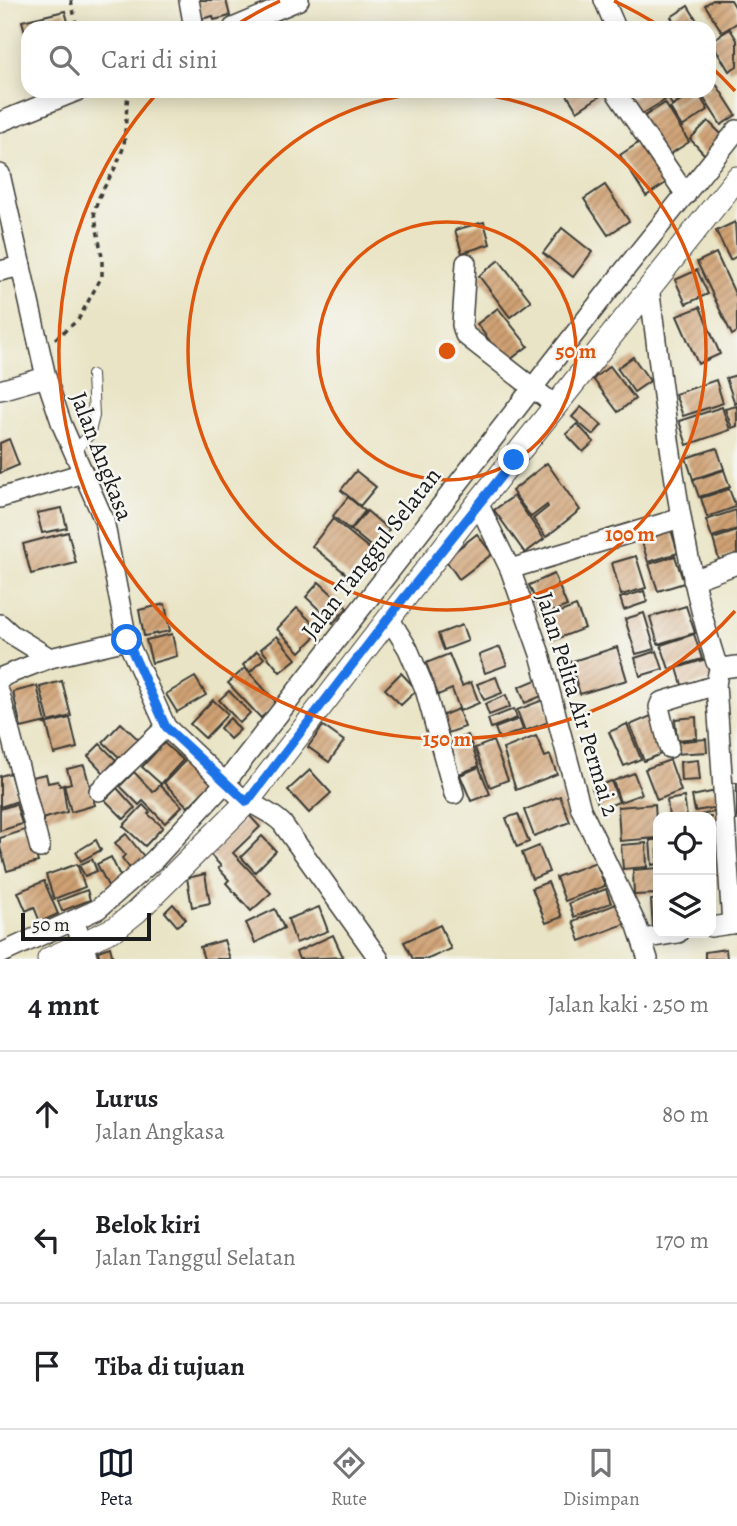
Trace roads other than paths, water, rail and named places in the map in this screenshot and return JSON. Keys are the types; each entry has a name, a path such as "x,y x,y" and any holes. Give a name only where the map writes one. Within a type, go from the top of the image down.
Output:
{"street":[{"path":"188,0 192,21"},
{"path":"250,21 299,0"},
{"path":"604,0 613,21"},
{"path":"0,122 59,98"},
{"path":"620,98 686,195"},
{"name":"Jalan Tanggul Selatan","path":"0,954 99,909 235,791 379,585 737,130"},
{"name":"Jalan Angkasa","path":"0,174 46,377 74,452 104,520 127,640 166,727 235,791 272,813 286,828 379,959"},
{"name":"Jalan Tanggul Selatan","path":"49,959 85,951 136,912 235,791 394,611 737,178"},
{"path":"466,263 462,325 465,335 556,406"},
{"path":"0,271 21,266"},
{"path":"649,286 681,518 693,580 710,643 724,673 734,923 716,926"},
{"path":"0,390 46,377"},
{"path":"0,498 83,473"},
{"name":"Jalan Pelita Air Permai 2","path":"478,503 510,569 540,654 581,809 642,939 648,959"},
{"path":"510,569 681,518"},
{"path":"693,580 737,564"},
{"path":"379,585 394,611 425,689 454,794"},
{"path":"0,624 50,658"},
{"path":"0,680 50,658 127,640"},
{"path":"669,748 659,707 661,702 724,673"},
{"path":"0,694 40,848"},
{"path":"100,791 166,727"},
{"path":"74,920 85,951"},
{"path":"642,939 653,937"}],"lane":[{"path":"74,452 89,435 92,426 92,375"}]}
